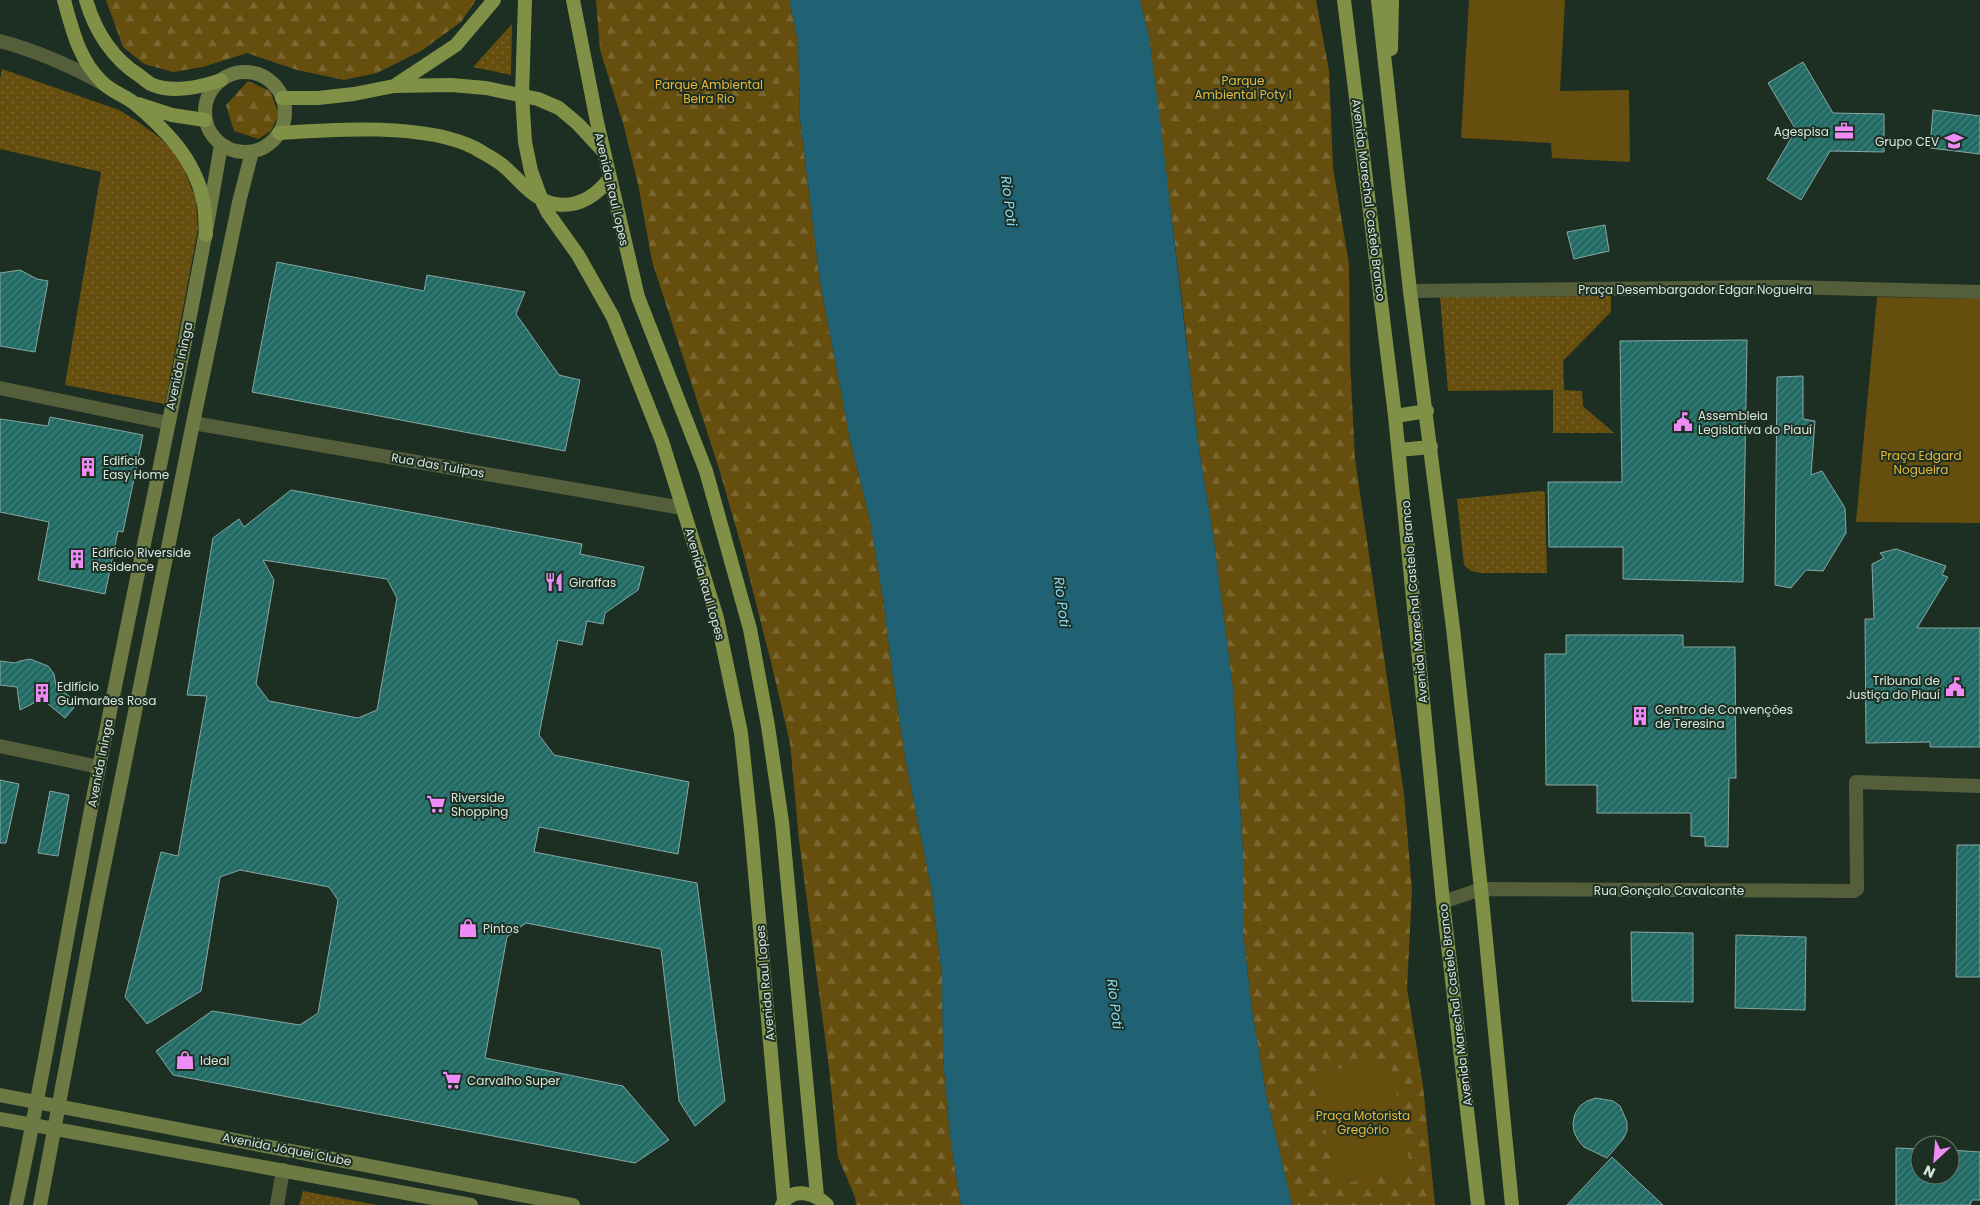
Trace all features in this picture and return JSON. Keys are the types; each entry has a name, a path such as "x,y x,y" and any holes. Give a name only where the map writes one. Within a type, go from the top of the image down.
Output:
{"main road":[{"path":"64,0 73,33 84,59 102,83 133,102 164,131 190,164 203,200 206,235"},
{"path":"86,0 91,17 112,52 129,69 153,85 178,88 201,86 221,80 232,74 244,72 256,74 267,79 276,87 282,98 285,110 284,122 272,142 252,152 241,152 221,145 211,134 205,120 207,98 221,80"},
{"path":"394,86 456,46 494,0"},
{"name":"Avenida Raul Lopes","path":"524,0 522,95 525,142 531,171 542,201 578,256 613,318 662,441 717,618 741,733 751,828 783,1203"},
{"name":"Avenida Raul Lopes","path":"573,0 585,70 638,297 706,471 750,629 768,726 782,822 822,1200"},
{"name":"Avenida Marechal Castelo Branco","path":"1344,0 1399,450 1442,902 1478,1205"},
{"path":"1378,0 1410,291 1431,447 1481,889 1512,1205"},
{"path":"1388,82 1392,0"},
{"path":"282,98 318,98 354,94 394,86 451,85 486,88 538,99 559,108 578,124 604,153"},
{"path":"133,102 172,115 205,120"},
{"path":"279,133 331,130 415,133 448,137 475,148 501,164 542,201 556,204 583,201 602,189 610,178"},
{"name":"Avenida Ininga","path":"16,1205 38,1102 99,767 206,235 221,145"},
{"name":"Avenida Ininga","path":"40,1205 99,892 193,423 238,208 252,152"},
{"path":"1395,416 1426,411"},
{"path":"1399,450 1431,447"},
{"name":"Avenida Jóquei Clube","path":"0,1095 574,1205"},
{"name":"Avenida Jóquei Clube","path":"0,1119 470,1205"},
{"path":"783,1203 794,1194 806,1193 822,1200"}],"street":[{"path":"0,41 66,63 102,83"},
{"name":"Praça Desembargador Edgar Nogueira","path":"1410,291 1786,287 1980,292"},
{"path":"0,388 168,423"},
{"name":"Rua das Tulipas","path":"193,423 682,508"},
{"path":"0,746 99,767"},
{"name":"Rua Gonçalo Cavalcante","path":"1442,902 1481,889 1822,892 1857,890 1856,782 1980,786"},
{"path":"277,1205 283,1170"}],"green space":[{"path":"106,0 476,0 461,22 421,51 377,73 344,80 297,70 247,53 203,67 173,72 144,64 123,47"},
{"name":"Parque Ambiental Beira Rio","path":"596,0 789,0 798,40 800,119 820,282 850,439 870,520 906,762 932,892 942,976 943,1056 950,1136 961,1205 856,1205 855,1197 838,1157 829,1068 799,840 790,743 743,552 720,472 652,261 638,184 623,123 600,50"},
{"name":"Parque Ambiental Poty I","path":"1140,0 1316,0 1329,71 1333,168 1349,264 1350,361 1355,459 1404,794 1412,891 1407,988 1423,1086 1435,1205 1292,1205 1266,1094 1252,1011 1243,932 1243,852 1233,689 1213,534 1199,449 1149,37"},
{"path":"1469,0 1565,0 1560,91 1629,90 1630,162 1552,158 1551,143 1461,138"},
{"path":"512,24 511,75 473,67"},
{"path":"2,69 119,110 160,138 180,158 196,200 198,229 165,404 65,385 101,172 0,149 0,79"},
{"path":"248,81 270,91 279,114 271,131 258,139 234,131 226,105"},
{"path":"1611,296 1611,312 1563,361 1564,390 1582,391 1583,406 1614,433 1553,433 1553,390 1448,391 1440,297"},
{"name":"Praça Edgard Nogueira","path":"1877,297 1980,299 1980,523 1856,522"},
{"path":"1545,492 1547,573 1480,573 1471,571 1464,565 1457,499"},
{"name":"Praça Motorista Gregório","path":"1390,1059 1411,1171 1336,1185 1315,1073"},
{"path":"303,1191 377,1205 299,1205"}],"water":[{"name":"Rio Poti","path":"789,0 1140,0 1149,37 1199,449 1213,534 1233,689 1243,852 1243,932 1252,1011 1266,1094 1292,1205 961,1205 950,1136 943,1056 942,976 932,892 906,762 870,520 850,439 820,282 800,119 798,40"}],"building":[{"name":"Agespisa","path":"1803,62 1833,113 1884,114 1884,152 1830,151 1801,200 1767,179 1796,130 1768,83"},
{"name":"Grupo CEV","path":"1933,110 1980,116 1980,154 1930,148"},
{"path":"1605,225 1609,251 1574,259 1567,232"},
{"path":"277,262 424,291 427,275 525,292 516,314 559,375 580,380 565,451 252,392"},
{"path":"20,270 37,279 48,281 35,352 0,346 0,273"},
{"name":"Assembleia Legislativa do Piauí","path":"1747,340 1743,582 1623,579 1623,547 1549,547 1548,482 1622,482 1620,341"},
{"path":"1803,376 1803,419 1815,421 1811,475 1822,471 1845,508 1846,533 1823,571 1806,570 1791,588 1775,585 1777,377"},
{"path":"50,417 143,435 123,532 118,531 105,594 38,580 49,522 0,512 0,419 48,426"},
{"name":"Riverside Shopping","path":"291,490 582,544 580,554 644,567 638,590 605,613 603,624 587,621 582,645 558,640 539,735 554,755 689,782 678,854 539,827 534,852 697,883 725,1101 695,1126 679,1101 661,949 526,923 507,937 485,1058 623,1086 669,1140 635,1163 173,1075 156,1051 212,1011 300,1025 318,1013 338,900 329,887 240,870 220,877 201,991 147,1024 125,997 161,852 178,856 207,696 187,695 213,538 239,519 244,527","holes":["263,560 387,579 397,598 377,710 358,718 269,701 256,684 274,580"]},
{"path":"1896,549 1946,566 1942,575 1948,577 1917,628 1980,628 1980,747 1930,747 1930,742 1866,743 1865,619 1874,619 1872,564 1884,558 1880,553"},
{"name":"Centro de Convenções de Teresina","path":"1566,635 1683,635 1683,647 1735,647 1736,778 1729,778 1728,847 1705,846 1705,837 1691,836 1691,813 1597,813 1597,785 1546,785 1545,654 1566,654"},
{"name":"Edifício Guimarães Rosa","path":"30,659 48,666 54,674 56,686 78,703 65,718 42,699 20,710 17,687 0,685 0,661 15,663"},
{"path":"0,780 19,784 6,843 0,843"},
{"path":"50,791 69,795 58,856 38,853"},
{"path":"1957,845 1980,845 1980,977 1956,977"},
{"path":"1631,932 1693,933 1693,1002 1632,1001"},
{"path":"1736,935 1806,937 1805,1010 1735,1008"},
{"path":"1596,1098 1613,1101 1620,1106 1627,1122 1627,1131 1623,1139 1607,1158 1584,1147 1574,1132 1575,1114 1580,1106"},
{"path":"1896,1148 1910,1149 1910,1185 1960,1185 1960,1151 1980,1152 1980,1200 1972,1200 1970,1205 1896,1205"},
{"path":"1612,1157 1663,1205 1567,1205"}],"place":[{"name":"Agespisa","path":"1844,131"},
{"name":"Grupo CEV","path":"1954,141"},
{"name":"Assembleia Legislativa do Piauí","path":"1683,422"},
{"name":"Edifício Easy Home","path":"88,467"},
{"name":"Edifício Riverside Residence","path":"77,559"},
{"name":"Giraffas","path":"554,582"},
{"name":"Tribunal de Justiça do Piauí","path":"1955,687"},
{"name":"Edifício Guimarães Rosa","path":"42,693"},
{"name":"Centro de Convenções de Teresina","path":"1640,716"},
{"name":"Riverside Shopping","path":"436,804"},
{"name":"Pintos","path":"468,928"},
{"name":"Ideal","path":"185,1060"},
{"name":"Carvalho Super","path":"452,1080"}]}
